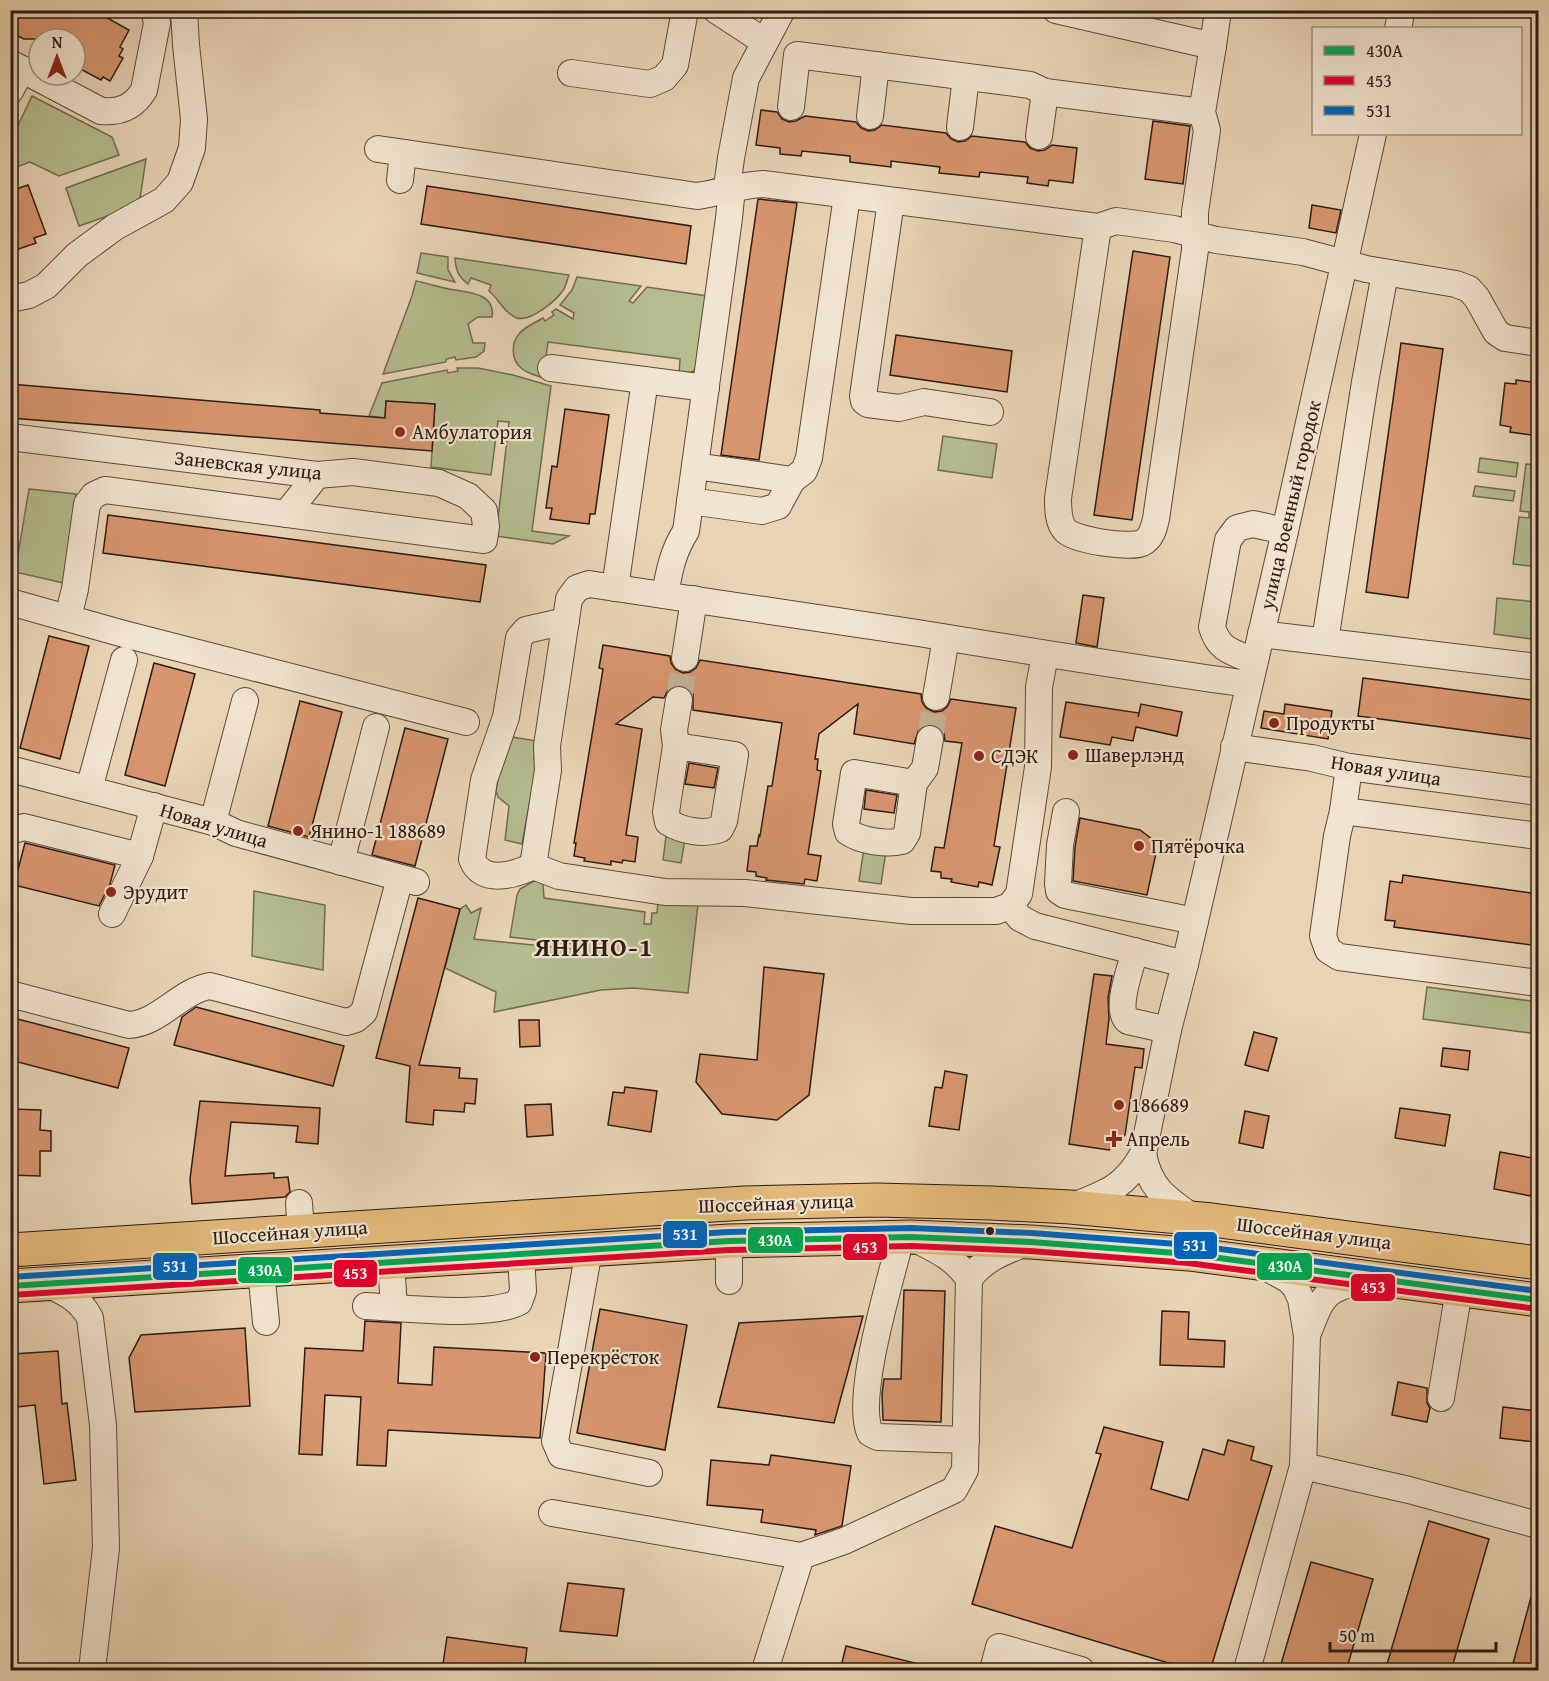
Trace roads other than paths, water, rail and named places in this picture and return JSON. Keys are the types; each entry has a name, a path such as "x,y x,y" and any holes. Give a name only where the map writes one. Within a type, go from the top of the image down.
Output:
{"main road":[{"name":"Шоссейная улица","path":"10,1250 300,1217 877,1200 1070,1207 1195,1218 1539,1263"},
{"name":"Шоссейная улица","path":"10,1286 729,1241 906,1237 1032,1242 1189,1254 1539,1300"}],"street":[{"path":"14,74 101,111 114,112 128,108 139,99 144,90 156,23 154,10"},
{"path":"10,299 29,295 46,286 77,255 115,227 164,200 180,182 192,148 194,119 184,10"},
{"path":"572,73 650,84 664,78 675,65 685,10"},
{"path":"716,10 765,42"},
{"path":"665,595 676,546 686,531 729,218 728,180 746,78 782,10"},
{"path":"1056,10 1213,46"},
{"path":"1098,227 1058,514 1065,530 1075,537 1132,546 1145,542 1153,531 1156,519 1194,250 1195,212 1207,130 1202,112 1218,10"},
{"path":"1398,27 1402,10"},
{"path":"791,107 797,55 1030,85 1045,92 1202,112"},
{"path":"870,116 876,65"},
{"path":"960,127 966,77"},
{"path":"1039,136 1045,92"},
{"name":"улица Военный городок","path":"1143,1154 1168,1030 1285,531 1372,135"},
{"path":"400,180 391,151 697,196 718,194 742,185 763,184 1098,227 1116,221 1174,229 1216,240 1303,252 1385,273 1456,284 1469,289 1477,298 1496,332 1505,338 1539,343"},
{"path":"690,501 762,512 778,506 792,480 804,471 809,458 847,196"},
{"path":"891,201 862,396 864,401 868,404 899,408 924,402 990,412"},
{"path":"1325,641 1365,382 1385,273"},
{"path":"551,368 706,388"},
{"path":"615,588 645,380"},
{"name":"Заневская улица","path":"10,437 317,475 353,472 439,483 468,496 484,511 486,526 484,540 286,514"},
{"path":"695,466 792,480"},
{"path":"68,617 75,589 87,504 94,495 105,490 286,514 317,475"},
{"path":"1252,672 1216,640 1212,627 1228,540 1238,528 1253,524 1285,531"},
{"path":"533,866 548,770 547,746 569,599 577,588 589,584 1045,655 1252,672"},
{"path":"685,658 694,599"},
{"path":"10,602 124,634 466,722"},
{"path":"566,621 526,630 519,638 506,717 484,780 472,860 475,868 482,873 501,876 518,874 533,866 559,876 664,892 745,893 911,911 996,911 1010,906 1019,894 1038,767 1039,687 1045,655"},
{"path":"1261,633 1539,667"},
{"path":"936,697 945,638"},
{"path":"89,789 124,660"},
{"path":"676,746 674,730 679,700"},
{"path":"213,822 245,701"},
{"path":"341,862 376,727"},
{"path":"914,783 925,768 930,739"},
{"name":"Новая улица","path":"1234,747 1312,758 1349,767 1539,792"},
{"path":"1349,767 1323,936 1328,950 1339,957 1539,983"},
{"name":"Новая улица","path":"10,769 213,822 236,833 408,880 364,1012 356,1019 346,1022 210,986 197,988 142,1024 129,1025 10,994"},
{"path":"112,914 140,856 154,806"},
{"path":"1343,811 1539,836"},
{"path":"1066,812 1060,845 1059,891 1065,895 1195,921"},
{"path":"10,831 24,827 140,856"},
{"path":"1010,906 1020,918 1035,926 1185,964"},
{"path":"1135,951 1124,995 1123,1017 1128,1021 1168,1030"},
{"path":"1070,1207 1108,1193 1123,1183 1135,1170 1143,1154"},
{"path":"1143,1154 1146,1171 1154,1185 1164,1197 1195,1218"},
{"path":"552,1514 801,1556 844,1541 954,1490 965,1470 966,1440 969,1279 960,1265 944,1253 906,1237 868,1374 866,1424 870,1433 878,1437 966,1440"},
{"path":"729,1241 729,1281"},
{"path":"969,1279 979,1266 994,1255 1032,1242"},
{"path":"589,1250 555,1441 561,1455 649,1473"},
{"path":"366,1306 454,1311 509,1307 519,1302 524,1291 521,1254"},
{"path":"391,1262 394,1307"},
{"path":"1247,1671 1303,1466 1306,1336 1301,1299 1289,1280 1259,1263"},
{"path":"261,1270 266,1322"},
{"path":"1306,1336 1321,1301 1329,1292 1339,1286 1370,1278"},
{"path":"90,1318 102,1296 127,1279"},
{"path":"47,1284 76,1298 90,1318 104,1425 106,1548 92,1671"},
{"path":"1441,1398 1459,1290"},
{"path":"1303,1466 1409,1490 1539,1525"},
{"path":"765,1671 801,1556"},
{"path":"993,1671 999,1647 1081,1671"}],"tunnel":[{"path":"679,700 685,658"},
{"path":"930,739 936,697"}],"place":[{"name":"Амбулатория","path":"400,432"},
{"name":"Продукты","path":"1274,723"},
{"name":"Шаверлэнд","path":"1073,755"},
{"name":"СДЭК","path":"979,756"},
{"name":"Янино-1 188689","path":"298,831"},
{"name":"Пятёрочка","path":"1139,846"},
{"name":"Эрудит","path":"111,892"},
{"name":"186689","path":"1119,1105"},
{"name":"Апрель","path":"1114,1139"},
{"name":"Перекрёсток","path":"535,1357"}],"district":[{"name":"ЯНИНО-1","path":"594,947"}]}
